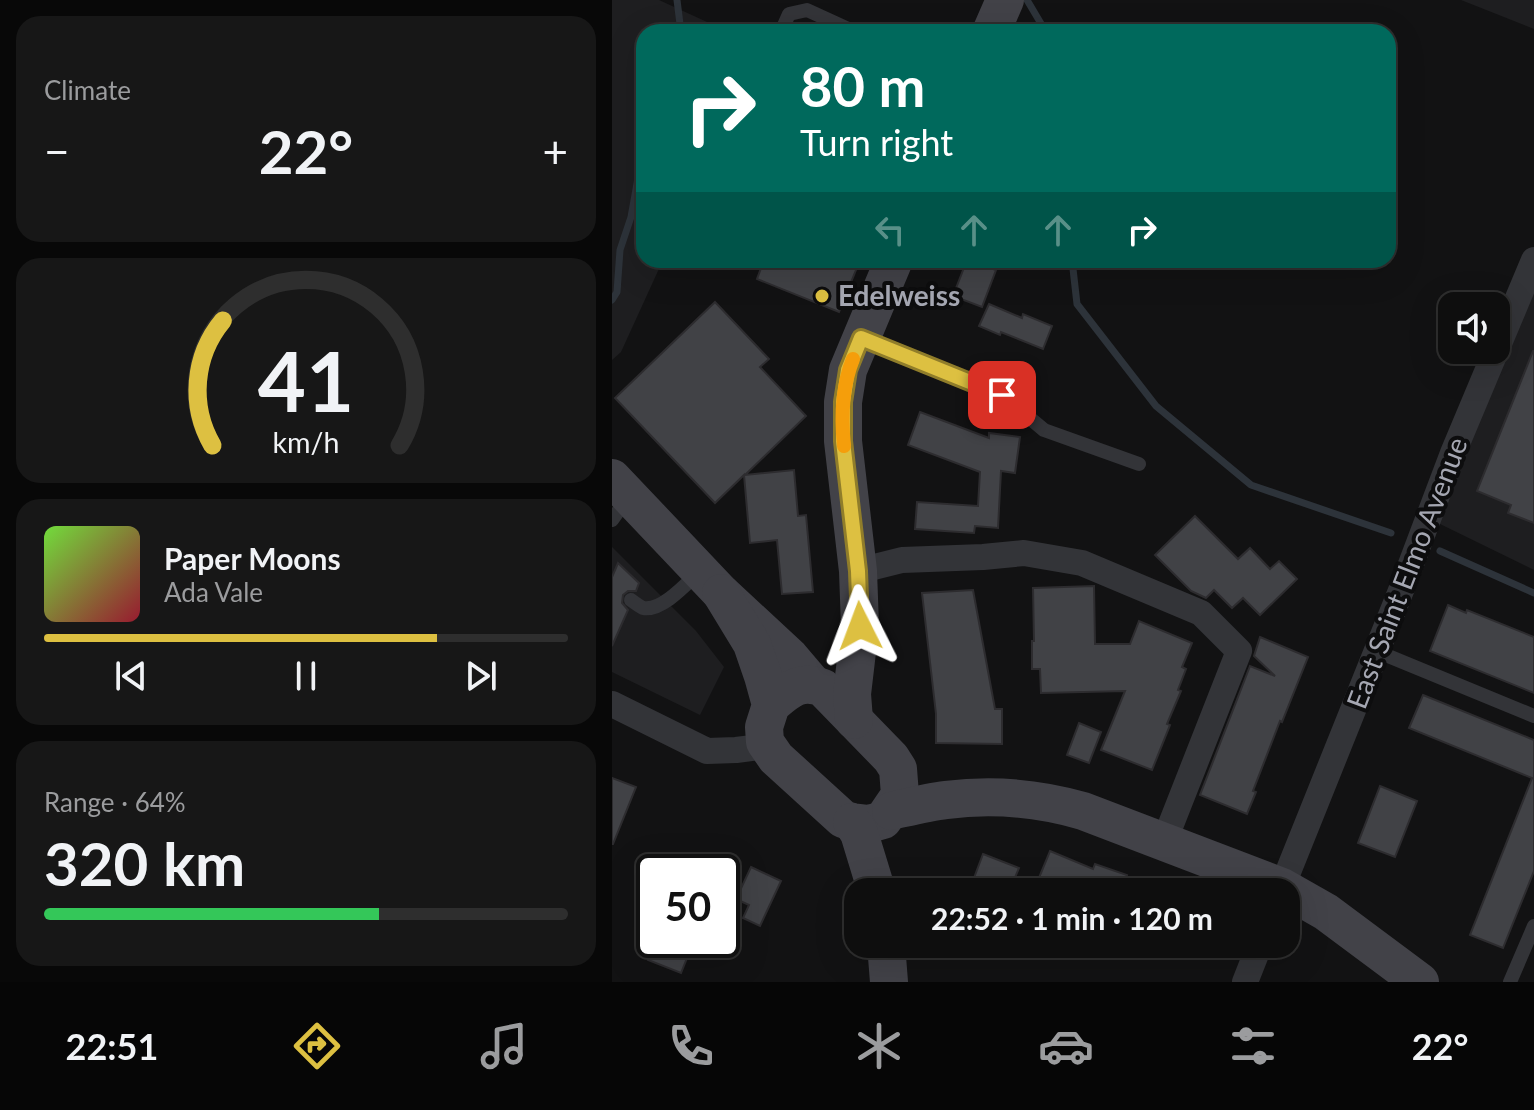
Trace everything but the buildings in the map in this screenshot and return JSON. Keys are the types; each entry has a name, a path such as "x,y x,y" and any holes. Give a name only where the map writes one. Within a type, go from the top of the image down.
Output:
{"main road":[{"path":"854,720 852,694 860,626 858,571 843,441 843,402 848,370 891,268"},
{"path":"618,498 711,582 816,685"},
{"path":"711,582 752,644 771,705"},
{"path":"816,685 836,668 860,626"},
{"path":"752,748 765,742 764,727 771,705 801,684 816,685 823,688 876,741 898,769 947,800"},
{"path":"752,748 776,758 843,819 875,818 947,800 1006,798 1050,802 1083,811 1252,878"},
{"path":"875,878 859,833 900,795 898,769"},
{"path":"1300,899 1326,912 1420,982"},
{"path":"887,958 889,982"}],"street":[{"name":"East Saint Elmo Avenue","path":"1286,878 1453,453 1534,260"},
{"path":"858,571 902,560 1024,553 1082,563 1201,613 1239,651 1164,842"},
{"path":"612,704 707,751 752,748"},
{"path":"1245,982 1254,958"}],"lane":[{"path":"785,24 789,14 807,10 838,24"},
{"path":"861,338 1002,395 1044,430 1139,464"},
{"path":"631,600 644,608 656,607 673,596 711,582"},
{"path":"1376,651 1534,716"},
{"path":"1510,982 1534,926"}],"shaded area":[{"path":"612,0 659,0 712,24 636,24 636,268 659,268 621,352 612,360"},
{"path":"1461,0 1534,0 1534,29"},
{"path":"1534,274 1534,570 1438,523 1499,364 1510,364 1510,336"},
{"path":"612,547 696,631 724,667 700,715 612,672"}],"waterway":[{"path":"677,0 680,24"},
{"path":"1027,0 1041,24"},
{"path":"612,300 617,292 620,250 636,189"},
{"path":"1073,268 1077,304 1156,406 1251,485 1391,533"},
{"path":"1440,551 1534,593"}],"slow traffic":[{"path":"844,446 843,402 853,359"}],"place":[{"name":"Edelweiss","path":"822,296"}],"route":[{"path":"860,626 858,571 843,441 843,402 848,370 861,338 1002,395"}]}
